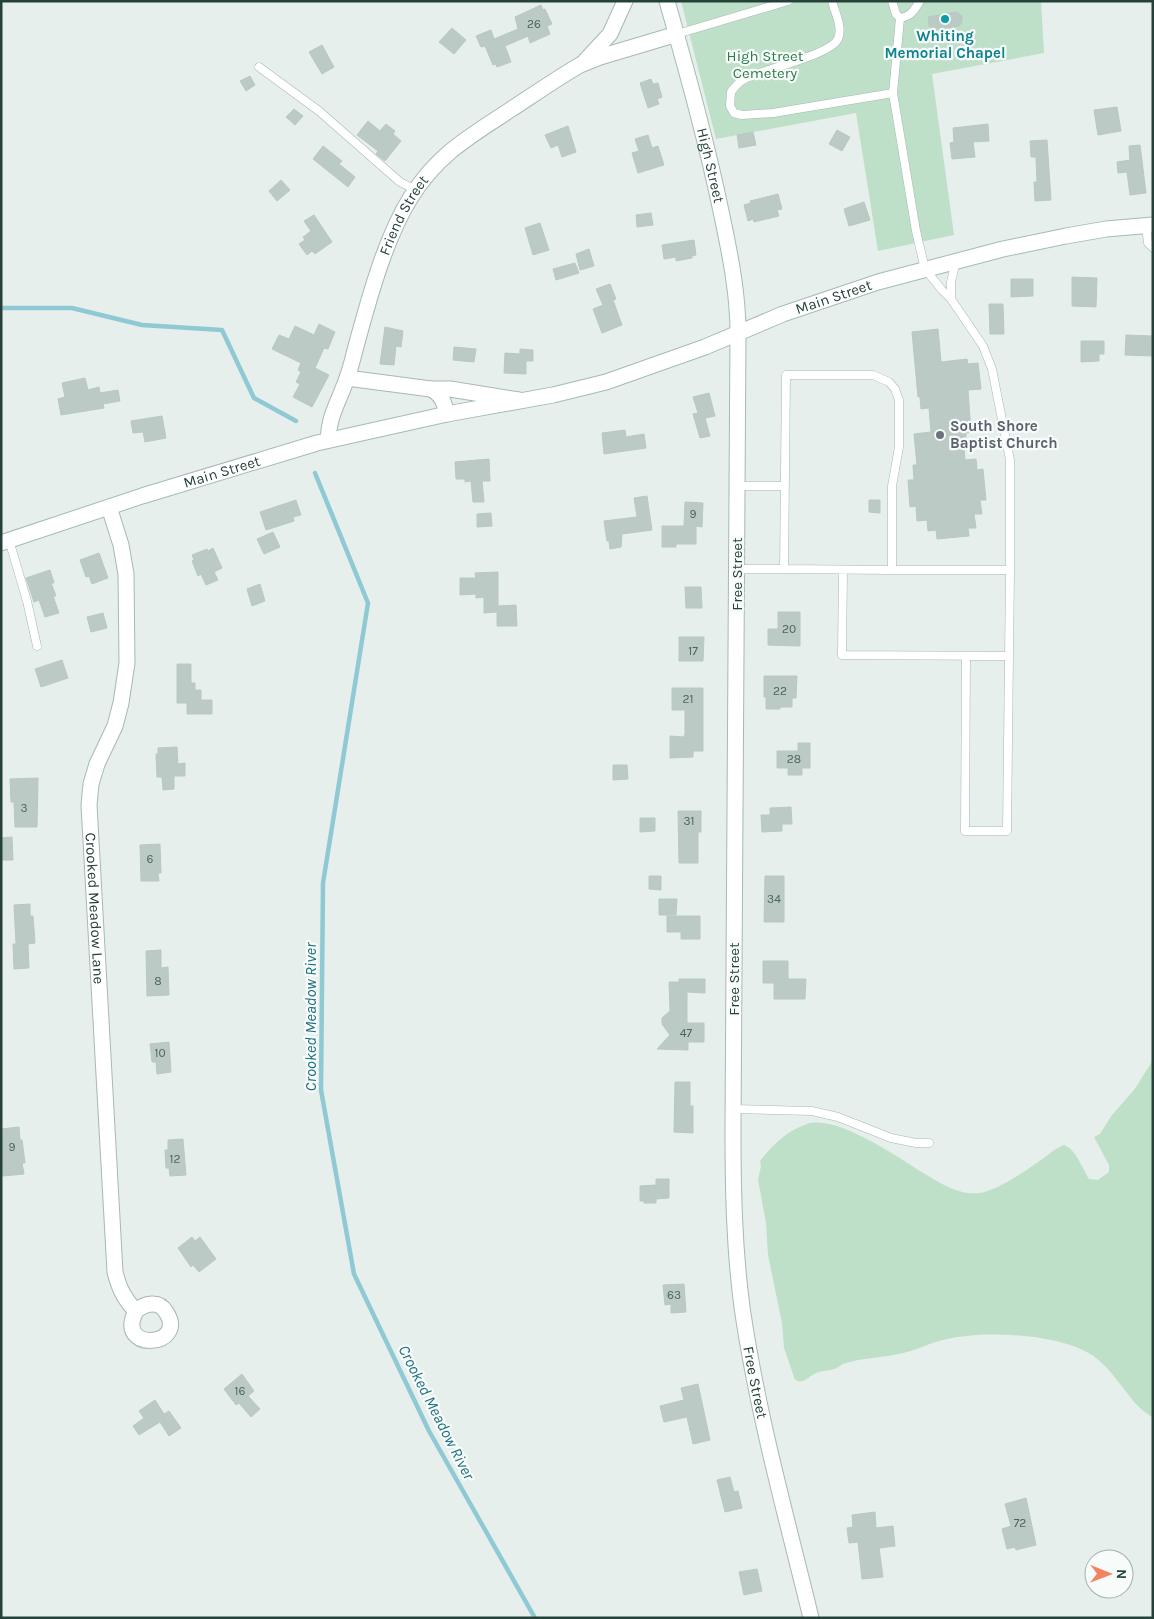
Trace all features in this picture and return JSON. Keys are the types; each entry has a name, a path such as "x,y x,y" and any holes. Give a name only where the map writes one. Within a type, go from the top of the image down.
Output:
{"street":[{"name":"Friend Street","path":"580,65 610,34 625,1"},
{"name":"High Street","path":"667,1 714,175 738,303 738,332"},
{"name":"Friend Street","path":"328,440 333,411 347,378 373,289 388,246 399,218 428,173 461,141 580,65 676,34"},
{"name":"Main Street","path":"5,541 196,479 328,440 447,414 523,401 606,382 705,347 784,314 814,305 857,288 956,261 1066,236 1150,225"},
{"name":"Free Street","path":"738,332 733,1109 734,1223 744,1316 764,1423 811,1618"},
{"name":"Main Street","path":"347,378 431,389 450,389 523,401"},
{"path":"431,389 440,394 447,414"},
{"name":"Crooked Meadow Lane","path":"109,507 121,544 126,574 127,663 121,704 114,726 97,764 91,784 90,805 115,1272 126,1301 136,1311"}],"lane":[{"path":"676,34 788,1"},
{"path":"832,1 840,30 834,44 809,56 742,81 731,92 730,106 734,113 742,115 773,113 893,93"},
{"path":"892,1 896,14 900,18 893,93 916,231 926,269 951,299 984,346 992,369 1010,460 1007,831 965,831 966,656"},
{"path":"900,18 911,14 920,1"},
{"path":"259,67 319,112 400,182 416,190"},
{"path":"1150,225 1148,243 1153,248"},
{"path":"951,299 951,282 956,261"},
{"path":"784,569 786,375 873,376 889,382 895,389 899,400 899,446 892,486 892,570"},
{"path":"738,486 785,486"},
{"path":"5,541 27,601 37,646"},
{"path":"737,569 1010,570"},
{"path":"843,570 842,655 1009,656"},
{"path":"733,1109 812,1111 838,1117 891,1138 916,1143 929,1143"}],"green space":[{"name":"High Street Cemetery","path":"681,1 1041,1 1044,53 932,74 954,235 878,251 856,113 716,139"},
{"path":"1153,1060 1153,1418 1137,1405 1110,1372 1092,1355 1059,1342 1040,1338 998,1335 959,1337 899,1354 843,1364 838,1368 817,1373 803,1381 795,1380 784,1348 782,1323 768,1255 766,1223 758,1180 761,1166 760,1161 775,1144 793,1130 807,1124 820,1123 836,1126 870,1141 947,1187 966,1193 986,1192 1003,1184 1064,1145 1072,1150 1089,1179 1098,1180 1109,1172 1109,1165 1094,1137 1100,1134 1112,1115 1134,1090"}],"building":[{"path":"541,5 552,24 547,26 550,34 530,43 528,36 505,46 511,62 497,67 496,64 493,65 485,46 481,47 476,36 491,30 494,39 518,29 515,17"},
{"name":"Whiting Memorial Chapel","path":"956,12 962,16 962,22 959,26 930,30 928,17"},
{"path":"452,28 466,40 454,54 439,42"},
{"path":"322,45 334,67 322,74 309,52"},
{"path":"250,76 255,85 246,91 240,81"},
{"path":"651,79 653,84 658,83 662,97 657,99 659,104 648,108 640,83"},
{"path":"1117,107 1121,131 1098,135 1094,110"},
{"path":"294,109 303,116 295,125 286,117"},
{"path":"368,121 380,131 386,124 395,131 393,134 401,141 385,161 376,154 378,151 357,135"},
{"path":"988,124 989,141 973,142 975,157 952,159 950,143 954,142 953,128"},
{"path":"568,126 576,152 562,157 558,145 551,148 545,135"},
{"path":"837,130 850,137 842,151 829,144"},
{"path":"753,132 756,145 739,148 737,135"},
{"path":"648,135 652,148 658,146 664,165 638,173 632,153 639,151 635,139"},
{"path":"1047,140 1051,200 1035,201 1034,182 1037,182 1036,157 1031,157 1030,141"},
{"path":"1140,145 1146,193 1130,195 1127,172 1118,173 1117,162 1130,160 1129,146"},
{"path":"323,146 342,161 339,164 355,177 348,187 313,159"},
{"path":"281,180 290,190 277,201 269,191"},
{"path":"778,194 782,209 777,210 779,216 754,222 753,219 748,221 744,205 751,203 750,201"},
{"path":"864,202 870,220 849,226 844,209"},
{"path":"651,213 653,225 637,227 636,215"},
{"path":"314,215 332,242 315,254 312,251 307,255 299,244 305,240 303,237 311,231 304,221"},
{"path":"540,223 549,250 533,255 525,228"},
{"path":"694,240 696,255 692,256 692,258 676,261 676,257 664,259 662,245"},
{"path":"589,249 594,266 580,270 576,254"},
{"path":"575,263 579,273 556,280 553,269"},
{"path":"1072,277 1097,278 1096,307 1072,306"},
{"path":"1011,279 1033,279 1033,296 1011,297"},
{"path":"610,284 616,299 613,300 622,325 602,333 593,309 603,305 596,289"},
{"path":"989,304 1003,304 1004,334 990,334"},
{"path":"319,324 335,332 328,349 324,348 315,368 329,375 312,407 293,397 300,384 296,382 301,372 298,370 301,363 272,349 279,335 289,339 295,326 314,335"},
{"path":"385,327 403,331 401,347 396,346 394,365 380,364"},
{"name":"South Shore Baptist Church","path":"938,329 941,362 967,359 968,364 978,363 981,389 968,390 971,432 966,433 966,437 963,437 965,460 976,459 977,470 983,469 986,500 980,500 982,514 974,514 976,528 968,528 969,536 937,539 936,530 928,531 927,520 917,521 916,506 910,507 908,480 914,480 913,465 917,465 914,434 931,432 929,408 921,409 920,397 918,397 912,332"},
{"path":"1126,335 1152,336 1153,356 1125,355"},
{"path":"1081,341 1104,341 1104,354 1099,354 1099,361 1081,362"},
{"path":"454,347 476,349 474,362 453,360"},
{"path":"520,349 533,350 533,361 526,361 526,374 504,373 505,353 520,354"},
{"path":"85,378 88,390 99,387 100,393 118,390 120,401 103,404 104,408 61,415 58,399 65,397 62,383"},
{"path":"709,393 715,416 705,418 710,436 700,438 693,414 698,413 693,397"},
{"path":"162,416 166,438 145,442 143,432 133,433 131,421"},
{"path":"625,430 626,437 644,434 646,448 604,454 602,433"},
{"path":"489,459 490,481 482,481 484,502 473,502 471,481 465,482 465,479 456,479 455,462"},
{"path":"647,496 652,530 622,534 621,547 610,549 604,521 637,517 634,498"},
{"path":"296,500 301,515 293,517 294,521 266,530 260,512"},
{"path":"869,500 880,500 880,513 869,512"},
{"path":"685,502 703,503 702,527 696,526 696,544 676,544 676,547 662,547 662,526 684,526"},
{"path":"491,513 492,526 477,527 477,514"},
{"path":"273,532 280,547 264,554 257,539"},
{"path":"213,548 222,568 214,572 218,580 206,585 201,574 198,576 192,561 194,560 192,555"},
{"path":"99,553 108,578 92,584 89,576 86,577 80,560"},
{"path":"50,570 54,583 51,583 56,596 53,596 59,613 45,617 39,600 34,602 26,578"},
{"path":"498,572 498,606 516,605 517,626 497,626 497,612 484,613 484,597 476,598 476,594 460,595 460,578 476,578 475,573"},
{"path":"260,584 265,601 252,606 247,589"},
{"path":"685,587 701,587 702,608 686,608"},
{"path":"778,612 800,612 800,646 768,645 768,629 778,629"},
{"path":"103,613 107,628 91,632 87,617"},
{"path":"679,637 704,637 703,661 679,661"},
{"path":"62,660 68,678 41,687 35,669"},
{"path":"177,664 191,664 191,683 195,683 195,690 201,690 201,700 212,700 212,714 187,714 187,703 177,703"},
{"path":"764,676 797,676 796,698 792,698 792,707 766,709"},
{"path":"672,688 703,688 703,751 693,751 693,757 670,758 670,736 684,737 685,734 685,710 672,710"},
{"path":"798,743 810,743 810,768 802,768 802,775 788,775 788,768 777,768 777,751 798,751"},
{"path":"177,747 178,764 185,763 185,776 174,776 174,789 163,790 162,777 157,777 156,754 158,754 158,748"},
{"path":"613,765 627,765 628,779 613,780"},
{"path":"38,778 37,827 15,827 14,802 11,802 10,779"},
{"path":"791,807 792,824 782,824 782,831 762,832 761,815 770,815 770,808"},
{"path":"678,811 701,811 701,832 698,832 698,863 679,863"},
{"path":"640,818 655,818 655,831 640,832"},
{"path":"12,837 13,860 1,860 1,838"},
{"path":"160,844 161,873 158,873 159,881 141,881 140,845"},
{"path":"649,876 661,876 661,890 649,889"},
{"path":"765,876 784,876 784,922 764,922"},
{"path":"659,899 677,899 676,915 659,915"},
{"path":"30,904 30,916 33,916 35,943 28,944 29,968 14,969 13,944 16,944 14,905"},
{"path":"667,916 700,916 700,939 681,939 681,932 667,932"},
{"path":"161,950 161,968 168,967 169,995 147,996 146,951"},
{"path":"763,961 788,961 788,979 806,979 805,999 774,999 774,983 763,983"},
{"path":"679,979 705,979 705,993 687,992 687,1023 704,1023 704,1042 688,1042 688,1050 657,1049 670,1035 662,1024 662,1018 670,1011 669,982 679,982"},
{"path":"169,1042 171,1072 157,1074 156,1062 152,1062 150,1044"},
{"path":"675,1082 690,1082 690,1106 693,1106 693,1133 674,1132"},
{"path":"19,1127 25,1163 22,1163 24,1174 3,1176 1,1129"},
{"path":"183,1139 186,1175 170,1176 169,1168 166,1168 165,1150 168,1150 168,1140"},
{"path":"656,1179 669,1179 669,1198 656,1199 656,1203 640,1201 640,1186 656,1185"},
{"path":"192,1237 195,1241 200,1237 216,1259 199,1272 193,1265 191,1267 178,1248"},
{"path":"684,1284 686,1312 671,1313 671,1304 665,1305 663,1285"},
{"path":"242,1374 254,1391 248,1396 260,1409 251,1417 239,1403 236,1405 224,1389"},
{"path":"698,1384 710,1440 693,1444 687,1417 664,1422 660,1406 684,1400 681,1388"},
{"path":"155,1400 164,1414 169,1411 181,1428 169,1436 160,1422 139,1435 133,1426 144,1418 139,1411"},
{"path":"730,1477 734,1492 738,1491 742,1508 725,1512 717,1480"},
{"path":"1026,1498 1036,1545 1016,1550 1015,1547 1007,1549 1002,1529 1011,1526 1005,1504"},
{"path":"875,1512 876,1528 893,1526 895,1546 879,1548 883,1577 862,1579 858,1542 849,1543 847,1528 853,1527 852,1515"},
{"path":"757,1569 762,1591 744,1595 739,1572"}],"waterway":[{"name":"Crooked Meadow River","path":"1,308 72,308 142,325 222,330 254,398 296,421"},
{"name":"Crooked Meadow River","path":"315,473 368,603 323,883 321,1090 354,1274 429,1431 535,1618"}],"place":[{"name":"Whiting Memorial Chapel","path":"945,19"},
{"name":"South Shore Baptist Church","path":"940,435"}]}
